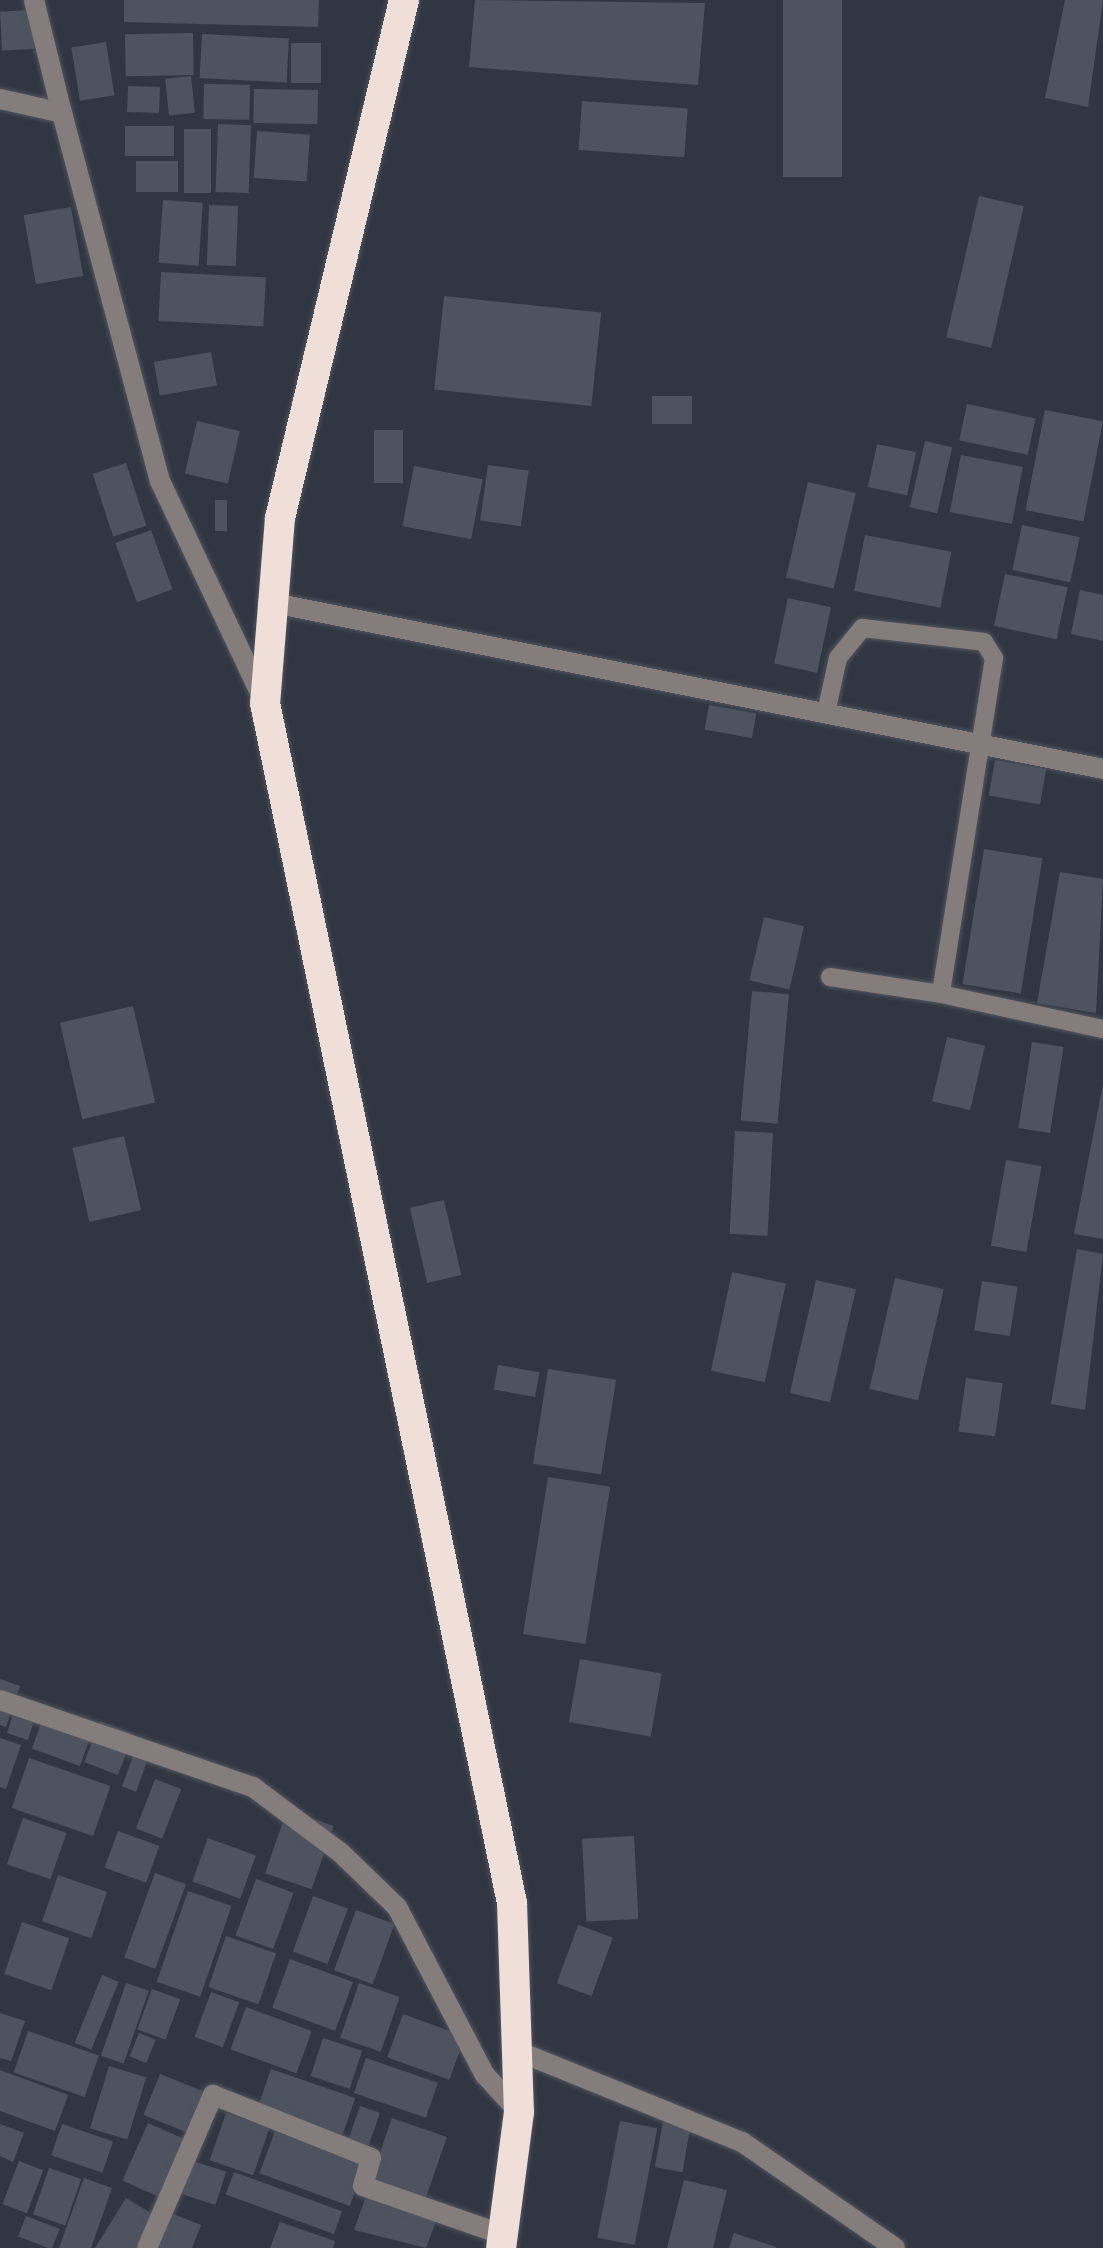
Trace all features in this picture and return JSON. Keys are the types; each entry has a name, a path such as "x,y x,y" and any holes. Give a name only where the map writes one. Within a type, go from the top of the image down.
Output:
{"highway":[{"path":"404,0 268,602 265,703 512,1903 520,2052 519,2112 502,2241"}],"street":[{"path":"34,0 160,481 265,703"},
{"path":"0,99 62,113"},
{"path":"268,602 1103,768"},
{"path":"0,1700 253,1787 342,1853 397,1907 485,2075 519,2112"},
{"path":"520,2052 742,2142 895,2248"},
{"path":"146,2248 212,2095 372,2158 362,2186 502,2241"}],"lane":[{"path":"826,713 838,658 862,628 968,634 994,658 941,994"},
{"path":"830,977 941,994 1103,1029"}],"building":[{"path":"124,0 319,0 318,27 124,22"},
{"path":"475,0 705,3 698,85 469,67"},
{"path":"783,0 842,0 842,177 783,177"},
{"path":"1065,0 1103,0 1088,107 1045,98"},
{"path":"32,10 34,49 2,51 0,12"},
{"path":"193,33 194,75 126,76 125,34"},
{"path":"202,34 289,39 287,82 200,78"},
{"path":"106,42 114,95 80,101 71,47"},
{"path":"291,43 321,43 321,83 291,83"},
{"path":"191,76 195,113 169,116 165,79"},
{"path":"204,84 250,85 249,120 203,119"},
{"path":"128,86 160,87 159,113 127,112"},
{"path":"254,89 318,90 317,124 253,123"},
{"path":"582,101 688,108 684,157 579,150"},
{"path":"218,124 251,125 249,193 216,192"},
{"path":"125,126 174,126 174,156 125,156"},
{"path":"184,129 211,129 211,193 184,193"},
{"path":"257,131 310,135 307,182 254,178"},
{"path":"136,161 178,161 178,192 136,192"},
{"path":"979,196 1024,206 991,348 946,337"},
{"path":"163,200 203,203 199,266 159,263"},
{"path":"209,205 238,206 236,266 207,265"},
{"path":"71,207 83,276 36,284 24,215"},
{"path":"161,272 266,277 263,326 158,321"},
{"path":"444,296 601,313 591,406 434,389"},
{"path":"211,352 217,385 160,396 154,362"},
{"path":"652,396 692,396 692,424 652,424"},
{"path":"967,404 1035,419 1028,455 959,440"},
{"path":"1045,410 1103,421 1083,521 1026,510"},
{"path":"197,421 240,431 228,484 185,474"},
{"path":"374,430 403,430 403,483 374,483"},
{"path":"925,441 952,447 937,514 910,507"},
{"path":"877,444 916,452 907,495 868,487"},
{"path":"961,455 1023,467 1012,524 950,512"},
{"path":"126,463 146,526 113,537 93,474"},
{"path":"488,465 529,471 521,526 480,520"},
{"path":"414,466 483,479 471,539 402,526"},
{"path":"808,482 856,493 834,589 786,577"},
{"path":"215,500 227,500 227,531 215,531"},
{"path":"1022,525 1080,537 1070,582 1012,570"},
{"path":"151,530 173,589 137,602 115,543"},
{"path":"865,535 951,552 941,608 854,591"},
{"path":"1005,574 1068,587 1057,639 994,626"},
{"path":"1080,590 1103,595 1103,641 1071,634"},
{"path":"788,598 831,607 817,673 774,664"},
{"path":"709,705 756,713 752,738 705,730"},
{"path":"995,760 1046,769 1040,804 989,795"},
{"path":"984,849 1042,858 1021,994 963,984"},
{"path":"1060,872 1103,879 1096,1013 1037,1003"},
{"path":"764,917 804,926 789,990 749,980"},
{"path":"752,991 789,994 778,1124 741,1121"},
{"path":"133,1006 155,1102 82,1119 60,1023"},
{"path":"947,1037 985,1046 970,1110 932,1101"},
{"path":"1032,1042 1064,1047 1050,1133 1018,1128"},
{"path":"1103,1084 1103,1239 1074,1234"},
{"path":"735,1131 773,1133 768,1236 730,1234"},
{"path":"124,1136 141,1210 89,1222 72,1148"},
{"path":"1006,1160 1041,1166 1026,1252 991,1246"},
{"path":"444,1200 461,1275 427,1283 410,1208"},
{"path":"1077,1249 1103,1254 1085,1410 1051,1404"},
{"path":"732,1272 786,1283 765,1382 711,1371"},
{"path":"895,1278 944,1289 918,1400 869,1389"},
{"path":"816,1280 856,1289 830,1402 790,1393"},
{"path":"982,1281 1018,1287 1010,1336 974,1330"},
{"path":"498,1365 539,1372 535,1397 494,1390"},
{"path":"548,1369 616,1380 601,1475 533,1464"},
{"path":"966,1378 1003,1383 995,1437 958,1431"},
{"path":"548,1477 610,1487 585,1644 523,1634"},
{"path":"580,1659 662,1673 651,1736 569,1722"},
{"path":"0,1679 20,1686 6,1727 0,1725"},
{"path":"19,1696 40,1703 28,1740 7,1733"},
{"path":"46,1710 94,1727 80,1766 32,1749"},
{"path":"100,1721 134,1734 118,1775 84,1762"},
{"path":"0,1738 21,1745 6,1789 0,1787"},
{"path":"136,1748 150,1753 136,1792 122,1787"},
{"path":"29,1758 110,1786 93,1836 12,1808"},
{"path":"155,1779 181,1789 162,1839 136,1828"},
{"path":"287,1810 333,1826 312,1889 265,1873"},
{"path":"23,1818 66,1833 51,1879 7,1864"},
{"path":"118,1831 159,1846 146,1883 105,1868"},
{"path":"634,1836 638,1919 586,1922 582,1839"},
{"path":"208,1838 256,1855 240,1899 192,1881"},
{"path":"155,1873 186,1884 155,1969 124,1958"},
{"path":"58,1875 107,1892 91,1938 42,1921"},
{"path":"256,1879 294,1893 273,1949 235,1935"},
{"path":"188,1891 231,1906 200,1997 157,1982"},
{"path":"313,1896 348,1909 328,1964 293,1951"},
{"path":"356,1910 395,1924 373,1984 334,1970"},
{"path":"22,1922 69,1938 51,1990 4,1974"},
{"path":"578,1925 613,1938 592,1996 557,1983"},
{"path":"226,1936 276,1953 259,2004 208,1987"},
{"path":"290,1959 353,1982 335,2031 272,2008"},
{"path":"102,1975 119,1982 91,2049 75,2043"},
{"path":"126,1983 149,1991 124,2064 101,2056"},
{"path":"359,1983 400,1997 381,2052 340,2038"},
{"path":"152,1989 180,1999 165,2040 137,2029"},
{"path":"211,1992 239,2002 223,2047 195,2037"},
{"path":"246,2007 312,2031 296,2073 231,2049"},
{"path":"0,2013 25,2021 11,2061 0,2058"},
{"path":"403,2014 465,2037 449,2080 387,2057"},
{"path":"28,2031 99,2055 85,2097 14,2073"},
{"path":"139,2033 156,2040 146,2063 130,2056"},
{"path":"323,2038 362,2051 350,2089 311,2076"},
{"path":"366,2058 438,2083 426,2118 354,2093"},
{"path":"109,2066 146,2077 127,2140 90,2128"},
{"path":"271,2069 355,2098 339,2144 255,2115"},
{"path":"0,2070 68,2095 55,2131 0,2111"},
{"path":"160,2074 213,2095 196,2136 144,2115"},
{"path":"360,2106 380,2113 367,2151 347,2144"},
{"path":"226,2113 269,2128 253,2175 210,2160"},
{"path":"392,2118 447,2137 426,2198 371,2179"},
{"path":"620,2121 657,2128 635,2245 597,2238"},
{"path":"663,2121 691,2126 682,2172 655,2167"},
{"path":"148,2123 191,2142 165,2200 122,2181"},
{"path":"0,2124 24,2133 13,2162 0,2156"},
{"path":"62,2124 113,2142 102,2173 51,2155"},
{"path":"275,2131 365,2164 350,2206 260,2173"},
{"path":"190,2160 226,2172 215,2205 179,2193"},
{"path":"19,2161 43,2170 27,2213 3,2204"},
{"path":"49,2168 81,2179 65,2225 33,2214"},
{"path":"234,2172 342,2211 334,2234 226,2195"},
{"path":"84,2178 112,2188 91,2248 59,2248"},
{"path":"684,2180 727,2190 713,2248 667,2248"},
{"path":"369,2188 439,2213 426,2248 354,2230"},
{"path":"126,2198 156,2216 137,2248 95,2248"},
{"path":"168,2212 201,2225 192,2248 154,2248"},
{"path":"26,2216 60,2229 52,2248 18,2237"},
{"path":"280,2222 335,2241 333,2248 270,2248"},
{"path":"734,2233 776,2247 776,2248 729,2248"}]}
